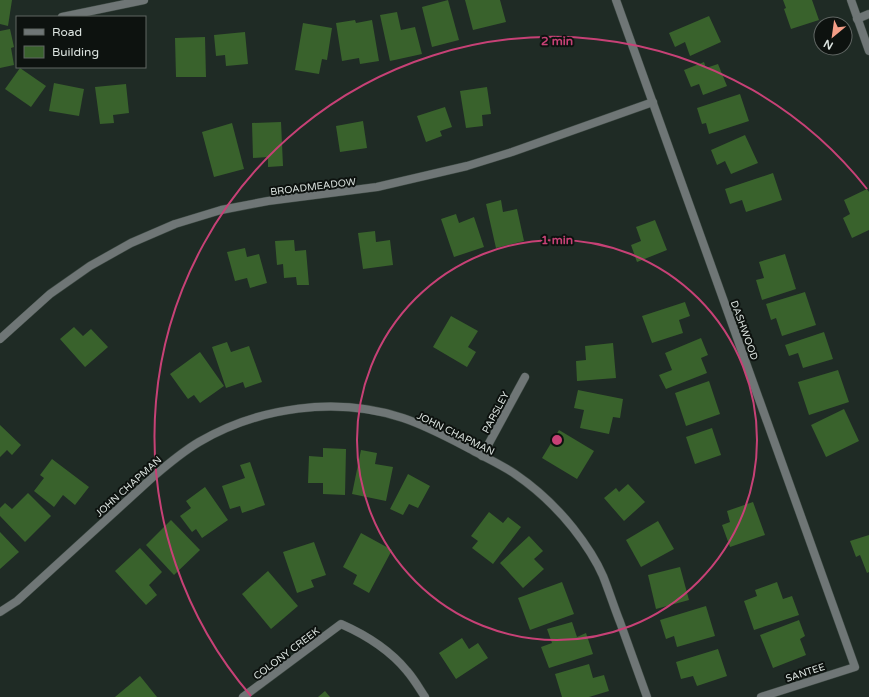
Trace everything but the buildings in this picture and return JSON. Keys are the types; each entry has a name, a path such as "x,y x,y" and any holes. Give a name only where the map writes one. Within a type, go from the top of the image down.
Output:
{"street":[{"path":"67,16 144,0"},
{"name":"DASHWOOD","path":"616,0 855,667"},
{"path":"851,0 869,51"},
{"path":"857,19 869,14"},
{"name":"BROADMEADOW","path":"0,339 50,294 90,266 131,243 175,224 221,210 268,201 377,187 467,166 512,152 653,102"},
{"name":"PARSLEY","path":"482,456 525,377"},
{"name":"JOHN CHAPMAN","path":"0,612 17,601 176,457 198,442 246,420 272,413 297,408 350,408 402,418 426,427 514,474 536,490 574,529 589,551 602,575 647,697"},
{"name":"COLONY CREEK","path":"244,697 341,624 358,632 385,649 408,671 425,697"},
{"name":"SANTEE","path":"760,697 855,667"}]}
